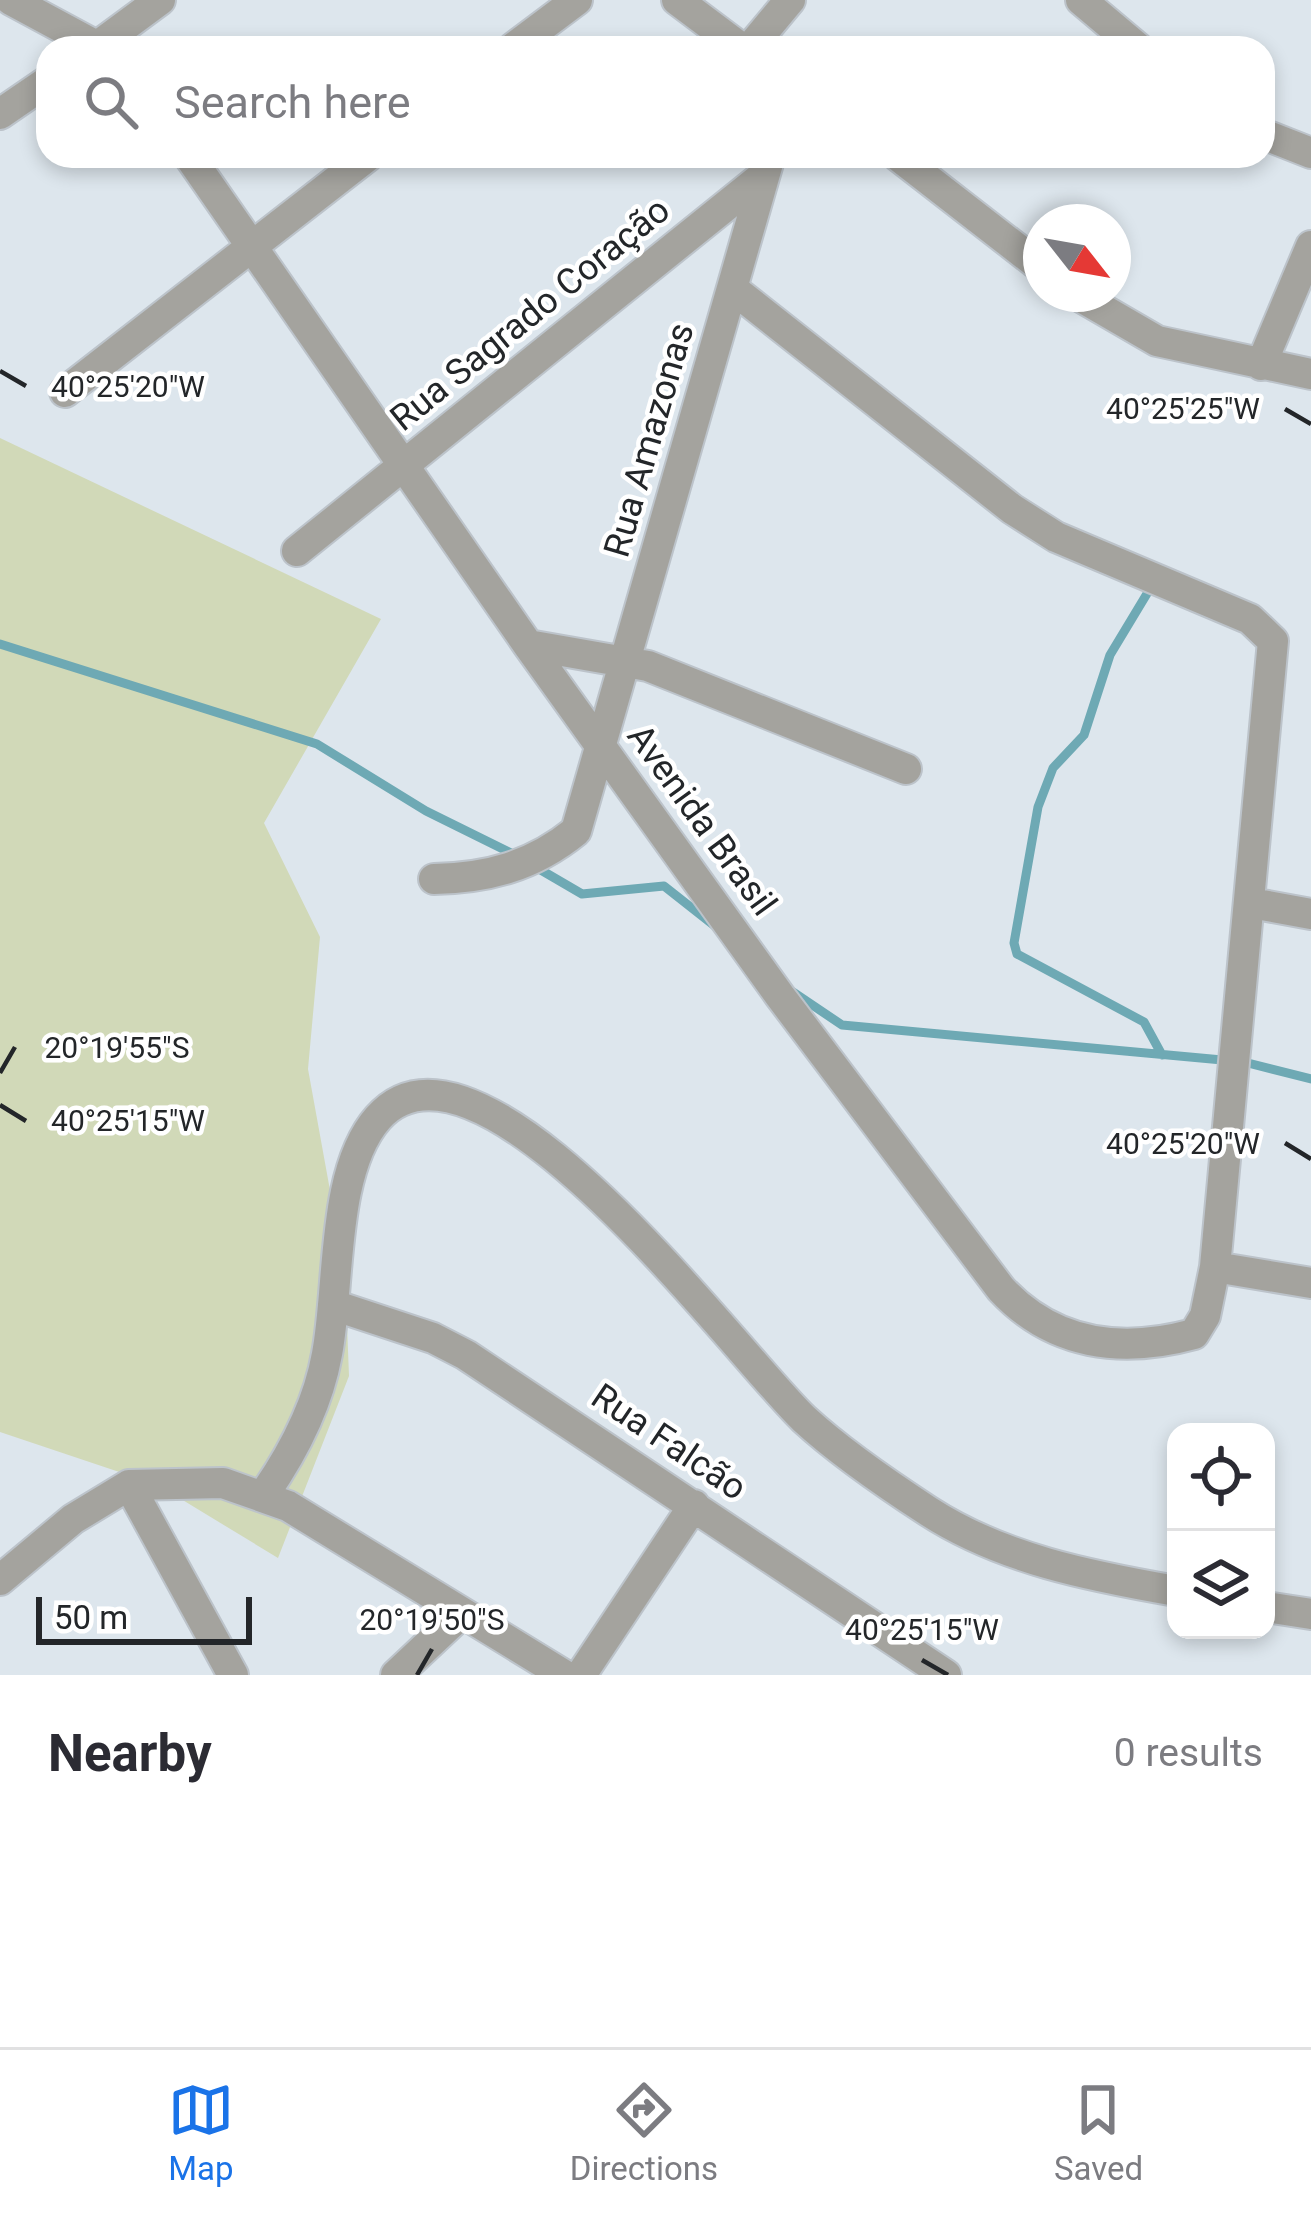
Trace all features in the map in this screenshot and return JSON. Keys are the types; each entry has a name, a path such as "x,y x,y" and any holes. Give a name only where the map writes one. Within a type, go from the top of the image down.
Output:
{"street":[{"path":"11,0 78,36"},
{"path":"113,36 160,0"},
{"path":"529,36 577,0"},
{"path":"677,0 729,36"},
{"path":"757,36 790,0"},
{"path":"1081,0 1124,36"},
{"path":"0,114 36,88"},
{"path":"1275,139 1311,153"},
{"name":"Avenida Brasil","path":"196,168 528,645 835,1070 1020,1309 1049,1329 1095,1344 1194,1334 1205,1316 1215,1267 1275,656 1269,633 1250,619 1056,537 1012,509 733,289"},
{"path":"65,392 352,168"},
{"name":"Rua Sagrado Coração","path":"297,551 765,168"},
{"name":"Rua Amazonas","path":"434,879 488,878 554,849 576,831 766,168"},
{"path":"913,168 1023,253"},
{"path":"1261,365 1311,246"},
{"path":"1107,312 1157,341 1311,374"},
{"path":"528,645 626,659 906,769"},
{"path":"1251,903 1311,914"},
{"path":"265,1493 316,1401 355,1161 365,1136 399,1100 425,1096 477,1108 550,1155 615,1206 803,1419 913,1501 1004,1550 1095,1577 1167,1589"},
{"path":"1215,1267 1311,1283"},
{"name":"Rua Falcão","path":"333,1305 433,1338 466,1355 946,1675"},
{"path":"0,1580 73,1519 129,1485 223,1483 265,1493 564,1675"},
{"path":"129,1485 233,1675"},
{"path":"581,1675 694,1505"},
{"path":"1275,1608 1311,1614"},
{"path":"396,1675 461,1613"}],"green space":[{"path":"0,438 381,619 264,823 320,937 308,1069 345,1273 349,1376 278,1558 158,1485 0,1432"}],"waterway":[{"path":"1148,592 1110,655 1084,735 1053,768 1038,807 1014,943 1017,954 1144,1022 1162,1055"},
{"path":"0,644 317,744 426,811 519,857"},
{"path":"534,866 582,894 664,886 716,927"},
{"path":"793,992 842,1025 1244,1062 1311,1079"}]}
